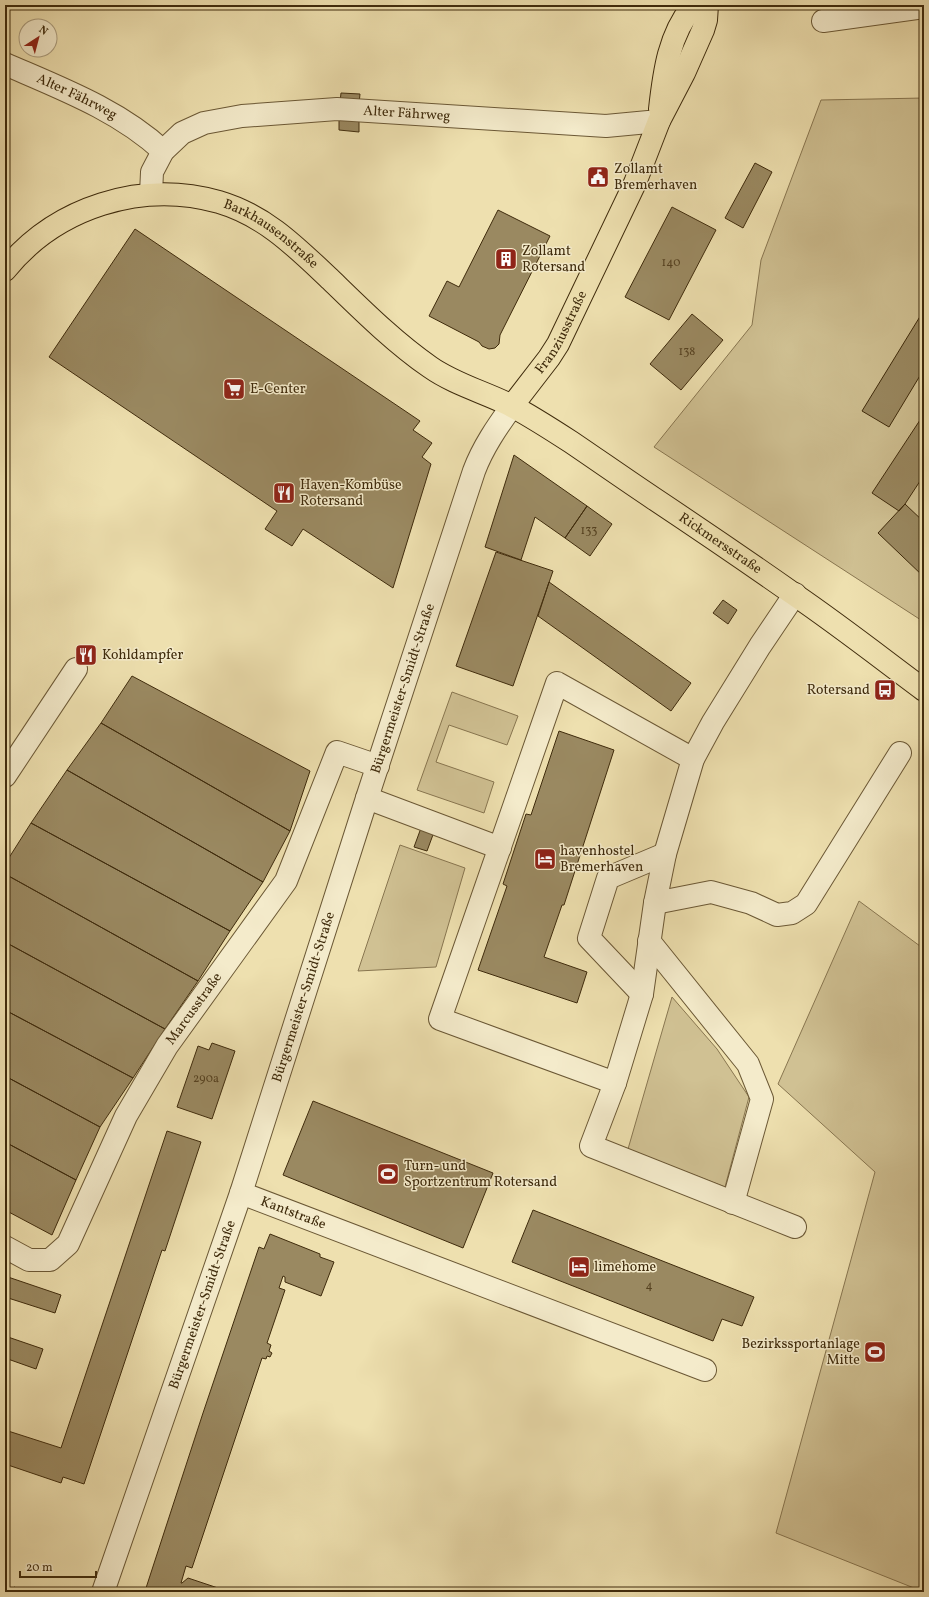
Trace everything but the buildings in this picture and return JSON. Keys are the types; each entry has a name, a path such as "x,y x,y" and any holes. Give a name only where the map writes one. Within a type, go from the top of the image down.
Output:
{"main road":[{"name":"Franziusstraße","path":"659,121 663,85 669,53 682,22 694,5"},
{"name":"Franziusstraße","path":"512,406 558,344 635,183 659,121 684,73 703,30 708,5"},
{"name":"Barkhausenstraße","path":"5,270 17,255 40,235 59,222 97,205 151,194 194,196 220,202 245,212 269,225 290,240 392,338 420,360 453,380 512,406"},
{"name":"Rickmersstraße","path":"512,406 572,443 795,594 924,690"}],"street":[{"path":"824,21 924,7"},
{"name":"Alter Fährweg","path":"5,64 102,108 146,135 163,151"},
{"name":"Alter Fährweg","path":"151,194 152,172 163,151 182,133 204,122 242,116 337,110 606,126 659,121"},
{"name":"Bürgermeister-Smidt-Straße","path":"103,1592 241,1193 367,798 480,458 494,431 512,406"},
{"path":"795,594 760,646 713,722 693,759 665,854 655,903 642,994 614,1083 591,1146 795,1228"},
{"path":"5,776 76,669"},
{"path":"614,1083 440,1019 557,683 693,759"},
{"name":"Marcusstraße","path":"5,1247 29,1260 50,1260 68,1244 126,1116 167,1046 286,881 337,752 378,766"},
{"path":"655,903 711,892 751,903 777,914 792,914 806,904 900,753"},
{"path":"367,798 500,848"},
{"path":"642,994 589,938 608,878 665,854"},
{"path":"649,941 748,1064 762,1099 733,1203"},
{"name":"Kantstraße","path":"241,1193 705,1370"}],"shaded area":[{"path":"924,98 924,622 654,447 752,325 761,260 821,100"},
{"path":"452,692 518,716 507,745 449,725 436,762 494,782 484,813 417,790"},
{"path":"400,845 465,868 436,967 358,971"},
{"name":"Bezirkssportanlage Mitte","path":"859,901 924,949 924,1592 776,1533 875,1172 778,1084"},
{"path":"672,997 717,1049 749,1097 725,1187 628,1149"}],"place":[{"name":"Zollamt Bremerhaven","path":"598,177"},
{"name":"Zollamt Rotersand","path":"506,259"},
{"name":"E-Center","path":"234,389"},
{"name":"Haven-Kombüse Rotersand","path":"284,493"},
{"name":"Kohldampfer","path":"86,655"},
{"name":"Rotersand","path":"885,690"},
{"name":"havenhostel Bremerhaven","path":"545,859"},
{"name":"Turn- und Sportzentrum Rotersand","path":"388,1174"},
{"name":"limehome","path":"579,1267"},
{"name":"Bezirkssportanlage Mitte","path":"875,1352"}]}
